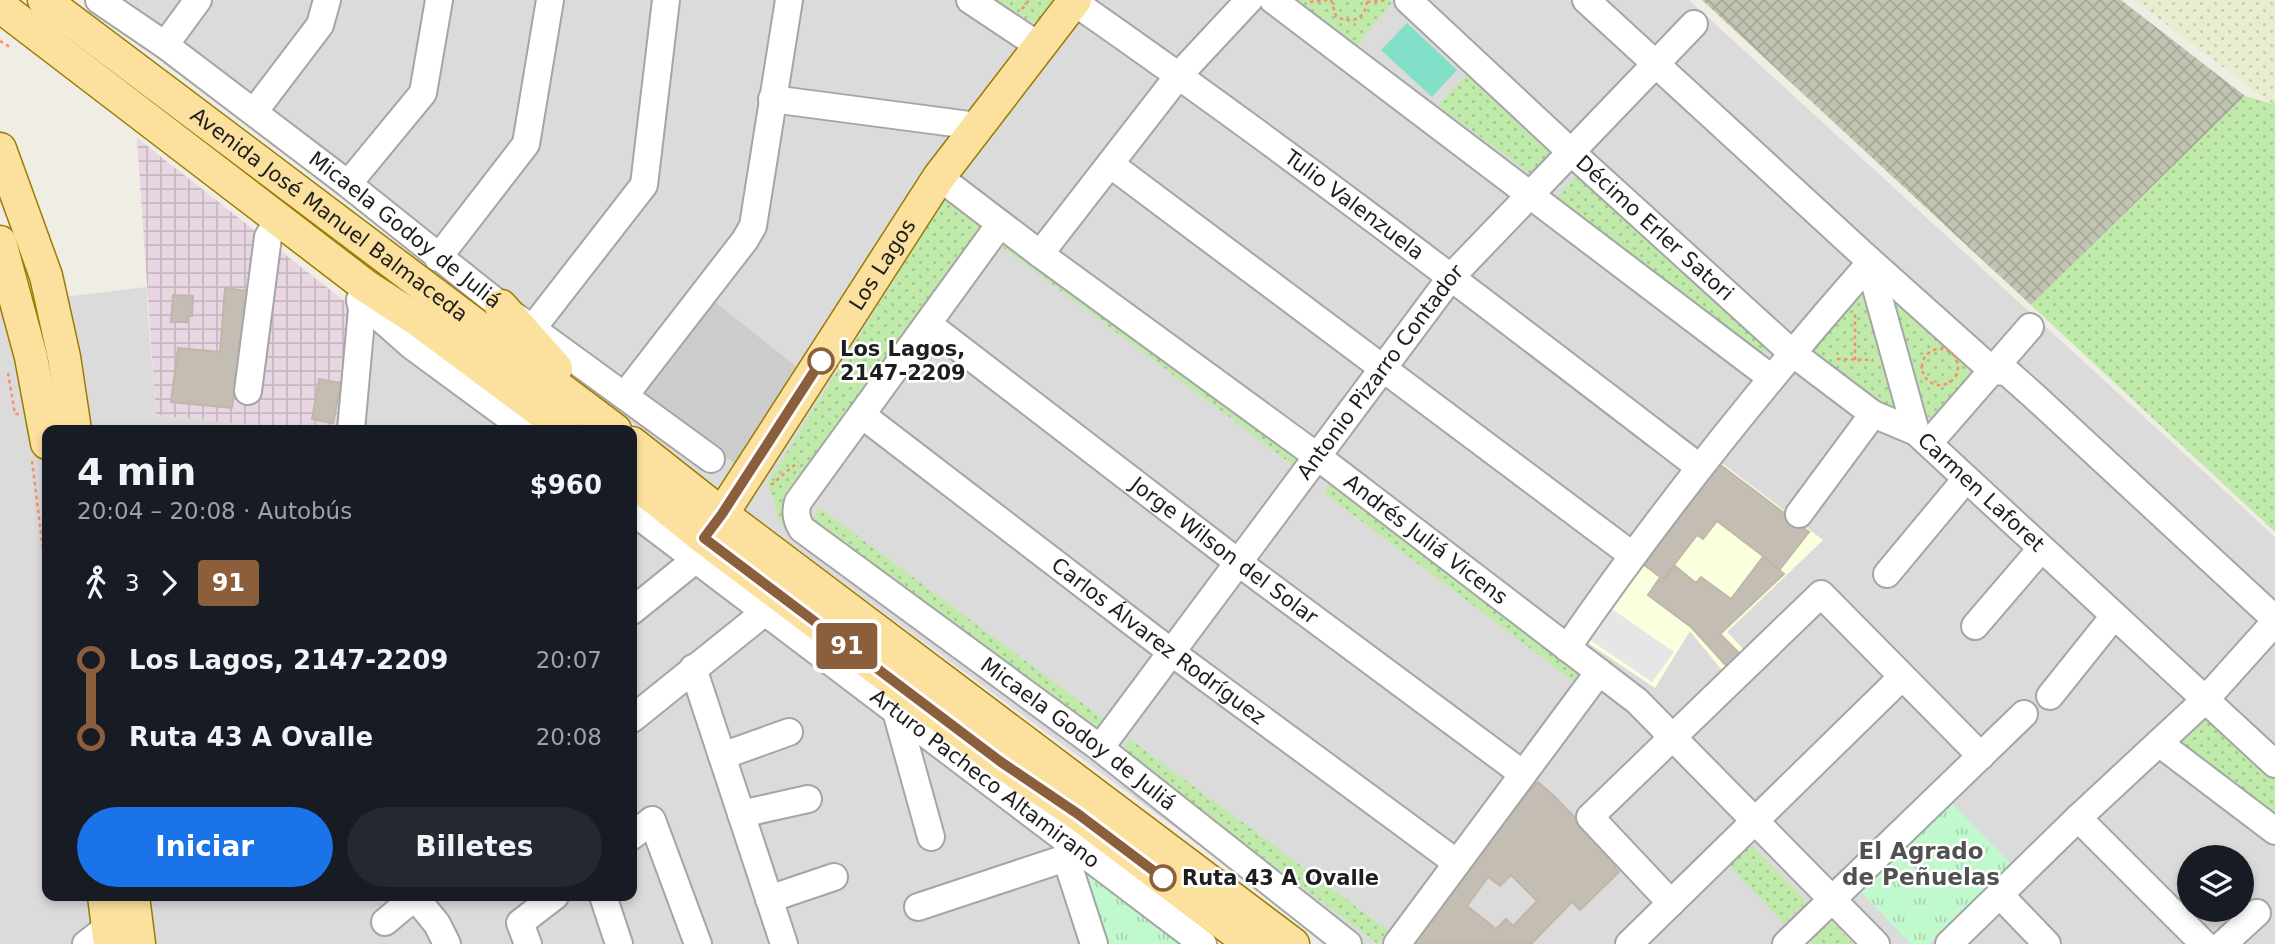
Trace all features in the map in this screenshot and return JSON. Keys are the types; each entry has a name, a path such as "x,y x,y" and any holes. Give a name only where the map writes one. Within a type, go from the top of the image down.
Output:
{"main road":[{"name":"Los Lagos","path":"714,527 939,177 1074,1"},
{"name":"Avenida José Manuel Balmaceda","path":"0,6 315,246 364,293 415,318 574,418 598,425"},
{"name":"Avenida José Manuel Balmaceda","path":"57,6 450,306 574,418"},
{"path":"0,149 46,276 64,357 74,425"},
{"path":"0,242 31,357 40,451"},
{"path":"364,293 380,278 394,279 450,306"},
{"path":"501,306 572,387 574,418"},
{"path":"637,448 714,527 1001,762 1078,814 1251,944"},
{"path":"637,483 714,527 1292,942"},
{"path":"134,901 138,944"}],"street":[{"name":"Micaela Godoy de Juliá","path":"99,0 165,45 348,184 501,306 711,459"},
{"path":"165,45 198,0"},
{"path":"254,112 320,25 327,0"},
{"path":"348,184 424,93 439,0"},
{"path":"438,258 526,144 550,0"},
{"path":"532,329 644,186 666,0"},
{"path":"625,395 753,226 789,0"},
{"path":"970,0 1039,46"},
{"path":"1040,254 1179,75 1249,0"},
{"path":"1273,0 1770,377"},
{"name":"Décimo Erler Satori","path":"1408,0 1795,356 1873,414 1923,438"},
{"path":"1586,0 1864,267 1993,371 2007,372 2275,621 2205,700 2078,818 1949,944"},
{"name":"Tulio Valenzuela","path":"1074,1 1179,75 1451,277 1699,467"},
{"name":"Antonio Pizarro Contador","path":"1100,748 1451,277 1694,24"},
{"path":"772,99 976,126"},
{"path":"1110,164 1632,555"},
{"name":"Andrés Juliá Vicens","path":"939,177 1318,457 1637,701 1876,944"},
{"path":"248,391 268,237 279,218"},
{"path":"862,415 1000,224"},
{"path":"1567,648 1632,555 1699,467 1770,377 1795,356 1864,267"},
{"name":"Carmen Laforet","path":"1864,267 1909,364 1923,438 2275,764"},
{"path":"351,425 364,293"},
{"path":"364,293 412,346 519,425"},
{"name":"Jorge Wilson del Solar","path":"928,324 1239,563 1523,774"},
{"path":"1923,438 1993,371 2030,327"},
{"path":"1800,514 1873,414"},
{"name":"Micaela Godoy de Juliá","path":"862,415 798,502 796,517 802,529 1100,748 1348,944"},
{"name":"Carlos Álvarez Rodríguez","path":"862,415 1171,652 1457,863"},
{"path":"1886,573 1966,479"},
{"name":"Arturo Pacheco Altamirano","path":"637,512 714,527 765,612 897,711 1075,855 1116,880 1203,944"},
{"path":"637,606 714,527"},
{"path":"1975,626 2041,549"},
{"path":"1671,902 1590,817 1821,594 1981,756"},
{"path":"637,715 765,612"},
{"path":"2050,696 2114,616"},
{"path":"693,668 783,944"},
{"path":"1397,944 1599,672"},
{"path":"1629,944 1902,677"},
{"path":"897,711 931,837"},
{"path":"1786,944 2024,714"},
{"path":"722,756 789,732"},
{"path":"2159,743 2275,831"},
{"path":"741,814 808,799"},
{"path":"2078,818 2204,944"},
{"path":"642,828 698,944"},
{"path":"918,907 1075,855 1094,944"},
{"path":"769,899 834,877"},
{"path":"2000,895 2047,944"},
{"path":"385,922 410,901"},
{"path":"418,901 437,924 447,944"},
{"path":"524,934 551,901"},
{"path":"605,901 619,944"},
{"path":"2223,944 2258,913"}],"path":[{"path":"1331,0 1336,16 1347,21 1364,14 1367,1 1387,0"},
{"path":"1855,360 1864,267"},
{"path":"1795,356 1909,364 1939,348 1955,356 1958,368 1953,379 1937,385 1909,364"},
{"path":"15,414 24,414"},
{"path":"40,451 42,489"},
{"path":"714,527 807,455"}],"shaded area":[{"path":"85,0 1689,0 2275,537 2275,944 1333,944 727,497"},
{"path":"1702,0 2121,0 2245,96 2031,305"},
{"path":"2134,0 2275,0 2275,101 2272,104"},
{"path":"137,138 348,304 344,425 252,425 156,415"},
{"path":"146,287 156,415 253,425 42,425 42,901 637,901 637,527 1184,944 0,944 0,305"},
{"path":"711,299 798,368 737,465 641,392"},
{"path":"348,304 505,425 344,425"},
{"path":"1715,458 1823,540 1727,632 1751,657 1729,679 1690,631 1655,688 1582,639"},
{"path":"1609,607 1674,652 1652,682 1587,638"}],"green space":[{"path":"997,0 1062,0 1039,22 1029,21"},
{"path":"1296,0 1389,0 1392,3 1357,45"},
{"path":"1407,23 1457,70 1432,97 1381,50"},
{"path":"1468,73 1555,153 1534,176 1438,106"},
{"path":"2245,96 2272,104 2275,101 2275,532 2031,305"},
{"path":"1579,174 1772,344 1756,360 1554,200"},
{"path":"948,198 988,227 781,527 768,483 944,199"},
{"path":"1007,237 1301,458 1294,466 1001,246"},
{"path":"1884,278 1983,369 1939,421 1921,414"},
{"path":"1857,284 1872,290 1905,419 1804,348"},
{"path":"1330,485 1586,677 1580,686 1324,493"},
{"path":"820,508 1109,723 1100,735 811,520"},
{"path":"2204,714 2275,779 2275,824 2171,745"},
{"path":"1130,739 1389,931 1378,944 1137,764 1124,749"},
{"path":"1947,798 2012,865 1929,944 1911,944 1856,887"},
{"path":"1745,838 1807,902 1784,924 1723,859"},
{"path":"1088,871 1185,944 1103,944 1083,872"},
{"path":"1825,915 1853,944 1814,944 1804,934"}],"building":[{"path":"225,288 248,291 244,355 239,356 232,408 171,402 178,348 220,352"},
{"path":"173,295 193,296 192,316 187,316 187,322 171,322"},
{"path":"319,379 341,383 333,423 312,419"},
{"path":"1718,463 1809,532 1780,569 1717,521 1703,539 1697,535 1663,579 1643,564"},
{"path":"1763,557 1784,574 1720,634 1746,660 1733,673 1691,627 1648,595 1659,579 1663,582 1675,566 1696,583 1701,577 1731,599"},
{"path":"1538,782 1618,863 1614,867 1619,872 1580,910 1572,902 1531,944 1406,944 1488,831","holes":["1511,875 1537,901 1513,926 1506,919 1496,929 1467,906 1488,877 1500,886"]}],"bus line":[{"name":"91","path":"821,361 704,538 1001,762 1078,814 1163,878"}],"place":[{"name":"Los Lagos, 2147-2209","path":"821,361"},
{"name":"Ruta 43 A Ovalle","path":"1163,878"}],"district":[{"name":"El Agrado de Peñuelas","path":"1921,864"}]}
